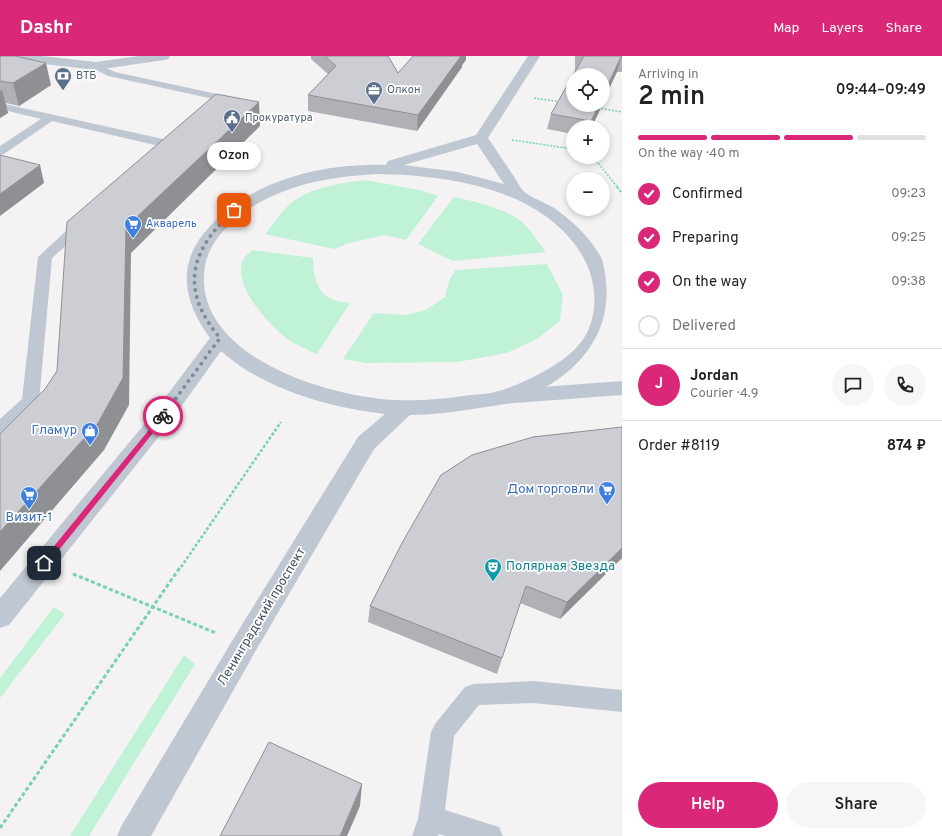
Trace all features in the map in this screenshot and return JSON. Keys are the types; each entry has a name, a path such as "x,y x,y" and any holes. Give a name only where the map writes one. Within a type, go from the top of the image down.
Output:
{"street":[{"path":"24,56 44,60 96,66 164,56"},
{"path":"96,66 117,56"},
{"path":"378,169 481,138 534,56"},
{"path":"481,138 520,197"},
{"path":"502,397 540,382 571,362 585,350 595,338 605,313 606,287 592,251 583,240 560,219 534,202 483,183 420,170 378,169 322,174 291,183 247,202 234,210 215,229 201,251 196,262 195,287 197,300 210,326 231,350 247,362 286,382 306,390 351,403 404,408 452,406 502,397 622,388"},
{"path":"0,617 160,420 220,338"},
{"name":"Ленинградский проспект","path":"134,836 244,644 366,443 404,408"}],"lane":[{"path":"96,66 112,74 213,96 223,107 204,121"},
{"path":"0,106 172,145"},
{"path":"0,151 49,118"},
{"path":"161,154 185,135"},
{"path":"0,428 30,400 46,257 92,216"},
{"path":"490,836 428,827 443,732 473,695 533,692 622,701"}],"path":[{"path":"529,97 566,103"},
{"path":"610,110 622,112"},
{"path":"509,139 514,142 566,148"},
{"path":"599,164 622,193"},
{"path":"0,828 281,422"},
{"path":"44,563 244,644"}],"green space":[{"path":"365,180 420,190 438,196 406,240 385,235 349,243 334,249 265,234 289,205 306,194 325,187"},
{"path":"454,197 490,206 517,218 529,230 546,252 453,261 418,244"},
{"path":"253,250 313,258 316,281 322,292 333,300 350,303 317,354 297,345 278,332 261,313 246,291 242,279 241,268 244,258"},
{"path":"547,264 563,295 560,321 537,339 507,353 457,362 367,363 343,359 374,313 406,315 426,310 445,297 449,281 455,270"},
{"path":"54,607 65,614 0,698 0,678"},
{"path":"184,655 195,664 89,836 70,836"}],"building":[{"path":"0,56 15,56 46,63 13,83 0,81"},
{"path":"325,56 388,56 398,73 413,56 461,56 418,115 308,95 336,66"},
{"path":"584,56 622,56 610,80 610,68 577,68"},
{"path":"566,87 566,112 596,112 592,120 551,114"},
{"path":"216,94 259,102 126,227 123,378 98,423 0,532 0,434 45,389 57,371 67,222"},
{"path":"0,155 40,165 0,194"},
{"name":"Полярная Звезда","path":"622,427 622,548 567,602 526,586 502,658 370,606 402,543 441,475 472,455 533,437"},
{"path":"269,742 362,784 340,836 220,836"}],"way so far":[{"path":"163,416 220,338 210,326 197,300 195,287 196,262 215,229 234,210"}],"place":[{"name":"ВТБ","path":"63,91"},
{"name":"Олкон","path":"374,105"},
{"name":"Прокуратура","path":"232,133"},
{"name":"Ozon","path":"234,210"},
{"name":"Акварель","path":"133,239"},
{"name":"Гламур","path":"90,446"},
{"name":"Дом торговли","path":"607,505"},
{"name":"Визит-1","path":"29,510"},
{"name":"Полярная Звезда","path":"493,582"}],"route":[{"path":"44,563 163,416"}]}
